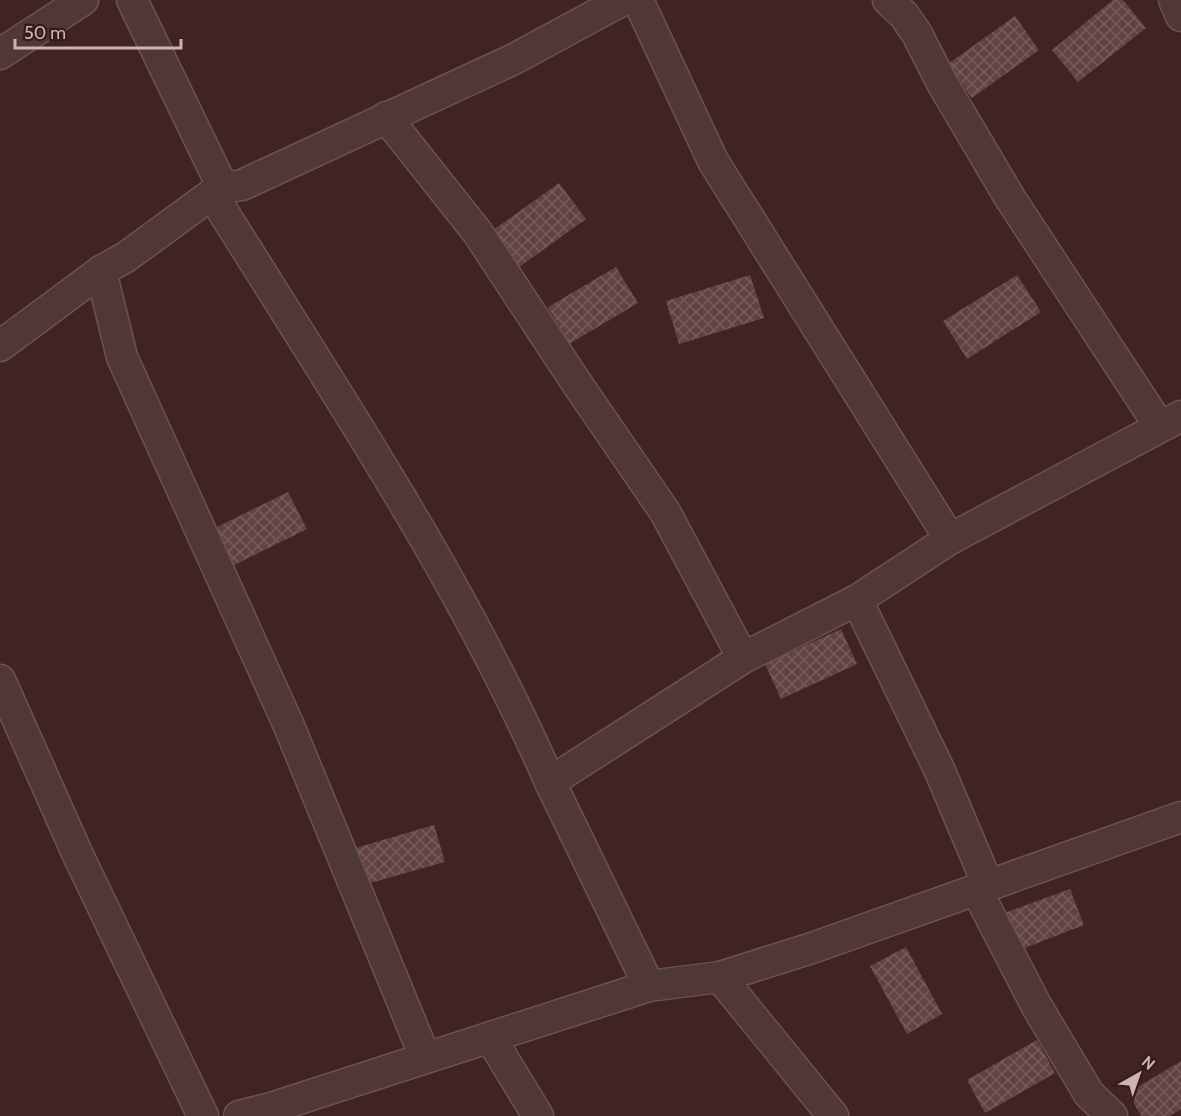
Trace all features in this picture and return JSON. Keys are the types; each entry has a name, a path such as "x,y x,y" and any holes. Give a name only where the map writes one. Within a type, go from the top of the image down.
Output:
{"street":[{"path":"0,54 83,0"},
{"path":"132,0 218,191 402,497 520,713 550,782 649,986"},
{"path":"0,346 101,271 126,257 218,191 242,185 514,59 623,0"},
{"path":"638,0 713,161 950,539"},
{"path":"550,782 743,658 857,600 950,539 1175,422 1010,198 942,83 917,34 904,15 888,0"},
{"path":"1174,0 1181,16"},
{"path":"386,117 478,233 665,512 743,658"},
{"path":"101,271 122,357 289,726 425,1057"},
{"path":"857,600 939,769 982,887 1036,1005 1089,1094 1112,1116"},
{"path":"0,680 77,854 203,1116"},
{"path":"238,1116 273,1112 425,1057 649,986 720,977 812,948 1181,817"},
{"path":"720,977 833,1116"},
{"path":"490,1037 538,1116"}],"building":[{"path":"1113,0 1123,0 1146,28 1078,82 1052,50"},
{"path":"1015,16 1039,50 972,98 948,64"},
{"path":"559,183 586,219 515,270 489,233"},
{"path":"616,267 638,303 569,344 548,307"},
{"path":"750,275 764,318 679,344 666,301"},
{"path":"1017,275 1041,312 967,359 943,321"},
{"path":"288,492 307,529 230,567 211,530"},
{"path":"841,629 857,664 781,699 765,664"},
{"path":"434,825 445,862 363,885 352,849"},
{"path":"1070,889 1084,925 1017,951 1002,914"},
{"path":"906,947 942,1014 907,1034 870,966"},
{"path":"1037,1040 1055,1073 985,1113 967,1080"},
{"path":"1181,1061 1181,1109 1170,1116 1141,1116 1128,1093"}]}
